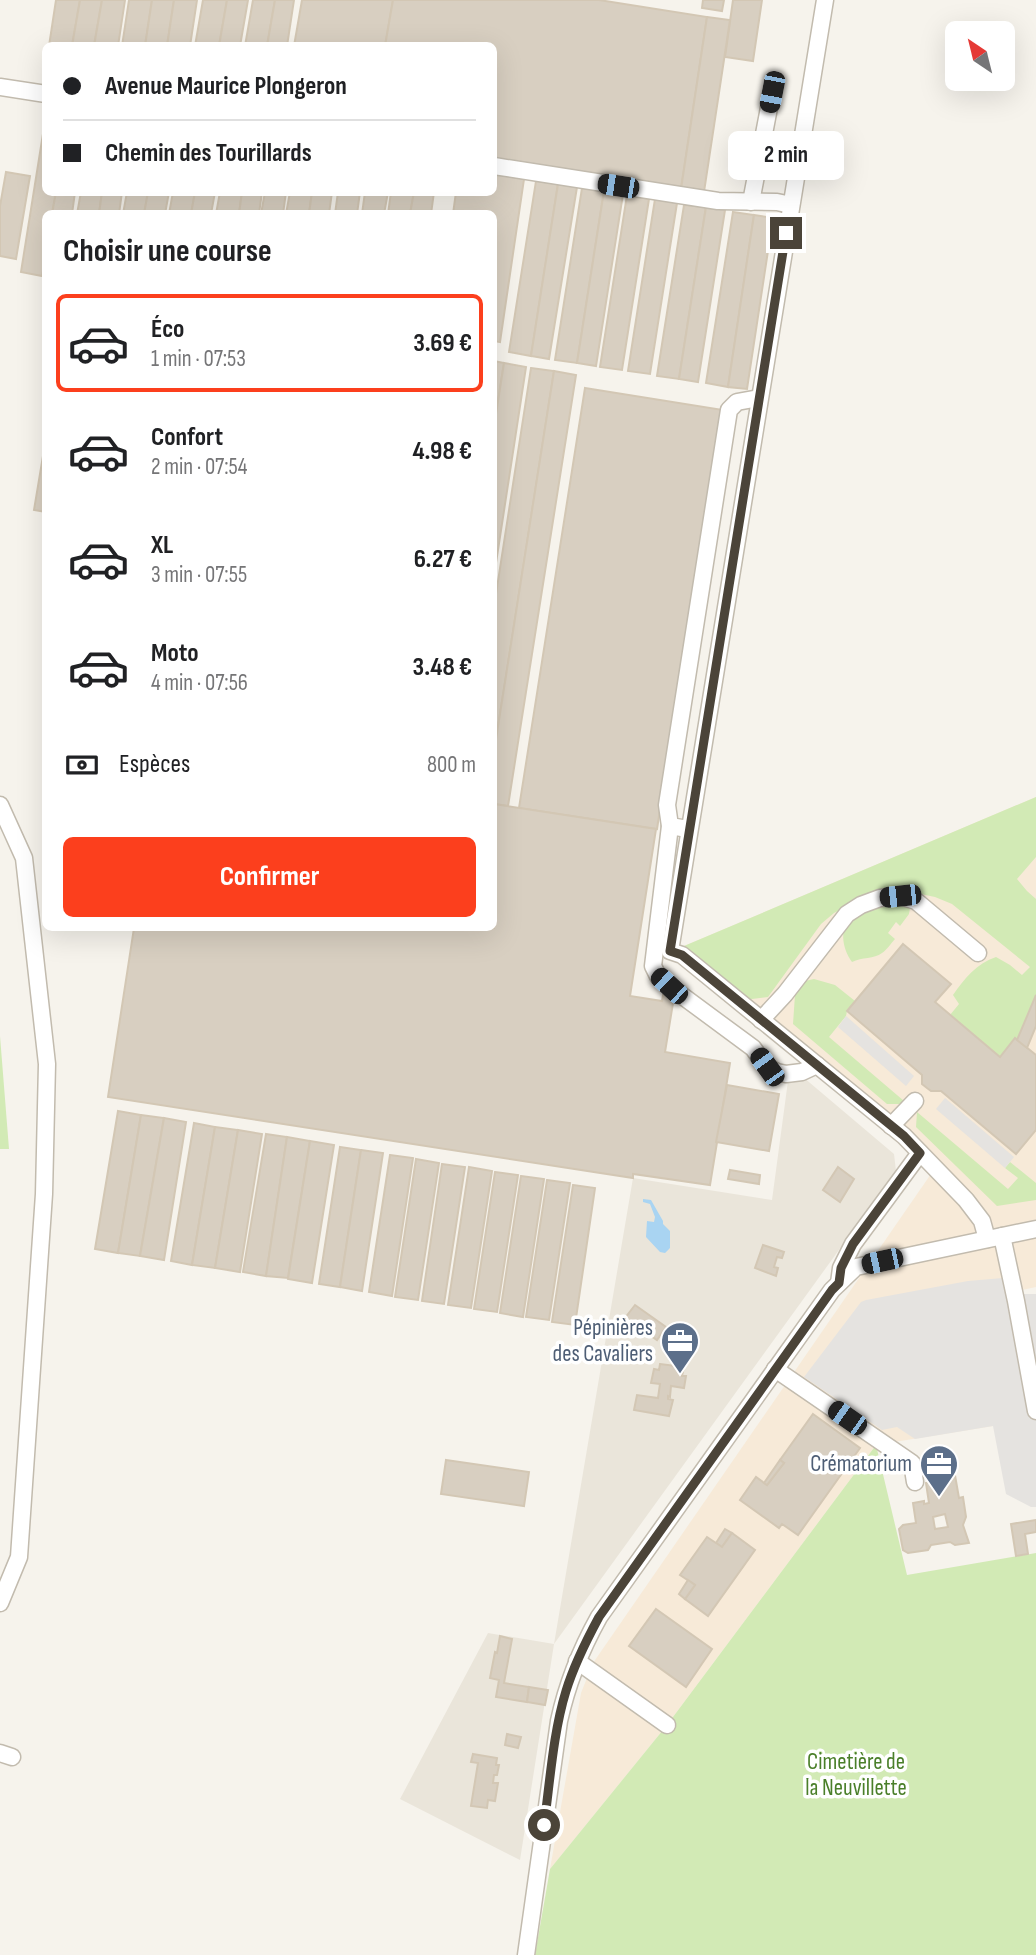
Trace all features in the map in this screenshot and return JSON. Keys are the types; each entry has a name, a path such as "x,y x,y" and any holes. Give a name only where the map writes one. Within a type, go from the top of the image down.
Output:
{"street":[{"path":"825,0 670,951 682,955 891,1126 966,1199 994,1238 1016,1301 1036,1411"},
{"path":"0,87 42,93"},
{"path":"751,202 772,92"},
{"path":"497,166 718,201 776,202 791,205"},
{"path":"759,398 737,402 729,410 667,805 670,826 653,966 669,986 753,1048 767,1067 786,1074 802,1072 817,1065"},
{"path":"0,805 24,858 47,1064 44,1194 19,1557 0,1602"},
{"path":"670,826 688,830"},
{"path":"761,1020 847,915 861,905 880,898 900,896 916,901 978,953"},
{"path":"891,1126 915,1101"},
{"path":"839,1283 841,1268 853,1244 920,1153"},
{"path":"526,1955 559,1721 576,1661 599,1617 832,1290 856,1267 1036,1229"},
{"path":"775,1369 912,1463 915,1482"},
{"path":"576,1661 667,1725"}],"shaded area":[{"path":"1036,797 1036,1287 971,1301 993,1426 876,1445 667,1725 550,1869 581,1693 593,1663 933,1171 684,946"},
{"path":"846,1016 914,1076 906,1086 838,1027"},
{"path":"790,1066 894,1154 896,1171 554,1644 633,1178 772,1200"},
{"path":"945,1098 1014,1157 1005,1168 936,1109"},
{"path":"1017,1275 1022,1294 1036,1294 1036,1507 1006,1494 993,1426 915,1439 897,1427 882,1430 804,1377 861,1302 968,1281"},
{"path":"488,1633 554,1644 520,1860 400,1799"}],"green space":[{"path":"1036,797 1036,857 1017,879 1036,899 1036,995 1017,1040 1015,1038 1000,1057 950,1015 959,1004 953,995 972,972 996,957 1022,975 1030,967 952,904 935,897 911,892 858,901 834,913 821,924 768,997 744,1000 684,946"},
{"path":"882,903 903,903 910,908 909,914 900,926 896,922 888,933 895,939 884,952 852,962 843,938 849,919 857,912"},
{"path":"814,979 835,985 855,1001 829,1037 904,1101 887,1104 793,1024 795,995 805,981"},
{"path":"0,1036 9,1149 0,1149"},
{"path":"917,1112 1008,1189 1018,1178 1005,1168 1010,1162 1036,1183 1036,1200 997,1206 916,1127"},
{"name":"Cimetière de la Neuvillette","path":"876,1445 907,1575 1036,1553 1036,1955 535,1955 550,1869 667,1725"}],"water":[{"path":"643,1199 651,1200 663,1224 670,1231 670,1248 665,1253 660,1252 646,1237 647,1221 654,1222 655,1217 650,1204 643,1202"}],"building":[{"path":"56,0 80,0 73,42 50,42"},
{"path":"80,0 102,0 95,42 73,42"},
{"path":"102,0 125,0 119,42 95,42"},
{"path":"129,0 152,0 146,42 123,42"},
{"path":"152,0 174,0 168,42 146,42"},
{"path":"174,0 197,0 191,42 168,42"},
{"path":"203,0 227,0 220,42 196,42"},
{"path":"227,0 248,0 241,42 220,42"},
{"path":"253,0 275,0 268,42 246,42"},
{"path":"275,0 294,0 288,42 268,42"},
{"path":"302,0 393,0 386,42 295,42"},
{"path":"393,0 599,0 707,17 681,189 497,160 497,42 386,42"},
{"path":"703,0 724,0 722,11 702,8"},
{"path":"733,0 762,0 753,61 725,57"},
{"path":"707,17 730,20 704,192 681,189"},
{"path":"42,140 42,196 55,196 53,210 42,210 42,276 21,272"},
{"path":"6,172 30,176 16,259 0,256 0,206"},
{"path":"497,174 524,179 500,342 497,342 497,210 454,210 455,196 497,196"},
{"path":"536,181 558,184 531,356 509,352"},
{"path":"558,184 577,187 549,359 531,356"},
{"path":"582,188 604,191 577,363 555,360"},
{"path":"604,191 623,194 596,366 577,363"},
{"path":"627,195 649,199 622,370 600,367"},
{"path":"55,196 74,196 73,210 53,210"},
{"path":"80,196 101,196 100,210 78,210"},
{"path":"101,196 121,196 120,210 100,210"},
{"path":"126,196 147,196 145,210 124,210"},
{"path":"147,196 168,196 166,210 145,210"},
{"path":"172,196 194,196 192,210 170,210"},
{"path":"194,196 214,196 212,210 192,210"},
{"path":"219,196 241,196 240,210 217,210"},
{"path":"241,196 261,196 260,210 240,210"},
{"path":"264,196 285,196 284,210 262,210"},
{"path":"289,196 311,196 310,210 287,210"},
{"path":"311,196 331,196 330,210 310,210"},
{"path":"337,196 359,196 358,210 336,210"},
{"path":"364,196 387,196 385,210 363,210"},
{"path":"390,196 413,196 411,210 389,210"},
{"path":"413,196 433,196 432,210 411,210"},
{"path":"655,199 677,203 650,374 628,371"},
{"path":"684,205 706,207 679,379 657,376"},
{"path":"706,207 725,210 698,382 679,379"},
{"path":"733,212 754,215 728,387 706,383"},
{"path":"754,215 773,218 747,389 728,387"},
{"path":"497,362 504,363 497,408"},
{"path":"504,363 526,367 497,556 497,408"},
{"path":"531,368 554,371 497,733 497,588"},
{"path":"554,371 576,375 508,806 497,804 497,733"},
{"path":"585,388 723,410 657,829 519,808"},
{"path":"42,462 42,511 34,510"},
{"path":"497,804 656,829 630,996 662,1001 663,995 674,997 665,1052 730,1063 710,1185 633,1174 633,1178 108,1097 134,931 497,931"},
{"path":"903,944 951,984 935,1002 1000,1057 1015,1038 1036,1055 1036,1130 1016,1154 941,1091 931,1091 922,1084 922,1075 847,1011"},
{"path":"1036,995 1036,1026 1027,1048 1017,1040"},
{"path":"727,1085 779,1094 769,1151 716,1142"},
{"path":"118,1111 141,1115 118,1253 95,1249"},
{"path":"141,1115 164,1118 140,1256 118,1253"},
{"path":"164,1118 186,1122 164,1260 140,1256"},
{"path":"194,1123 215,1127 192,1265 171,1261"},
{"path":"215,1127 238,1130 215,1268 192,1265"},
{"path":"238,1130 262,1134 240,1272 215,1268"},
{"path":"266,1134 287,1137 266,1276 243,1272"},
{"path":"287,1137 310,1141 288,1278 266,1276"},
{"path":"310,1141 334,1145 312,1283 288,1279"},
{"path":"340,1147 361,1150 340,1287 319,1284"},
{"path":"361,1150 383,1153 362,1291 340,1287"},
{"path":"390,1155 413,1158 392,1296 369,1292"},
{"path":"416,1159 439,1163 418,1300 395,1297"},
{"path":"442,1164 465,1167 444,1304 422,1301"},
{"path":"469,1167 492,1171 471,1308 448,1305"},
{"path":"838,1167 854,1179 840,1202 823,1190"},
{"path":"730,1170 760,1175 759,1184 728,1179"},
{"path":"495,1172 518,1175 497,1312 474,1309"},
{"path":"521,1176 544,1179 523,1317 500,1313"},
{"path":"547,1180 570,1183 549,1320 526,1317"},
{"path":"573,1185 595,1188 575,1325 552,1322"},
{"path":"763,1245 784,1252 782,1258 777,1257 774,1267 778,1268 776,1276 755,1268"},
{"path":"635,1305 666,1327 657,1340 625,1318"},
{"path":"660,1364 684,1367 682,1376 686,1376 684,1388 671,1386 668,1399 673,1400 669,1416 634,1410 637,1395 658,1398 660,1384 651,1383 654,1369 659,1370"},
{"path":"813,1414 860,1448 798,1535 782,1524 779,1528 740,1500 756,1477 767,1485 784,1463 780,1460"},
{"path":"446,1460 529,1472 524,1506 441,1494"},
{"path":"780,1460 784,1463 767,1485 764,1483"},
{"path":"953,1464 959,1498 963,1497 966,1517 963,1525 969,1543 931,1545 928,1550 908,1553 903,1550 899,1529 903,1525 916,1523 913,1503 929,1503 926,1483 936,1481 934,1467","holes":["945,1514 948,1527 935,1529 933,1517"]},
{"path":"1036,1520 1036,1532 1025,1534 1028,1554 1016,1556 1011,1524"},
{"path":"725,1529 732,1533 722,1547 716,1543"},
{"path":"732,1533 755,1550 708,1616 685,1599 695,1585 680,1575 707,1537 722,1547"},
{"path":"688,1580 695,1585 685,1599 679,1594"},
{"path":"656,1609 712,1649 686,1687 629,1646"},
{"path":"500,1636 512,1639 504,1683 529,1687 527,1702 496,1697 499,1680 490,1678"},
{"path":"529,1687 548,1690 545,1705 527,1702"},
{"path":"507,1734 521,1737 518,1748 505,1745"},
{"path":"473,1754 497,1758 496,1765 499,1765 493,1783 498,1783 495,1801 488,1800 487,1808 471,1806 478,1763 471,1762"}],"place":[{"name":"Pépinières des Cavaliers","path":"680,1375"},
{"name":"Crématorium","path":"939,1498"}],"route":[{"path":"544,1825 565,1694 585,1642 599,1617 839,1283 841,1268 853,1244 920,1153 904,1136 682,955 670,951 786,233"}]}
